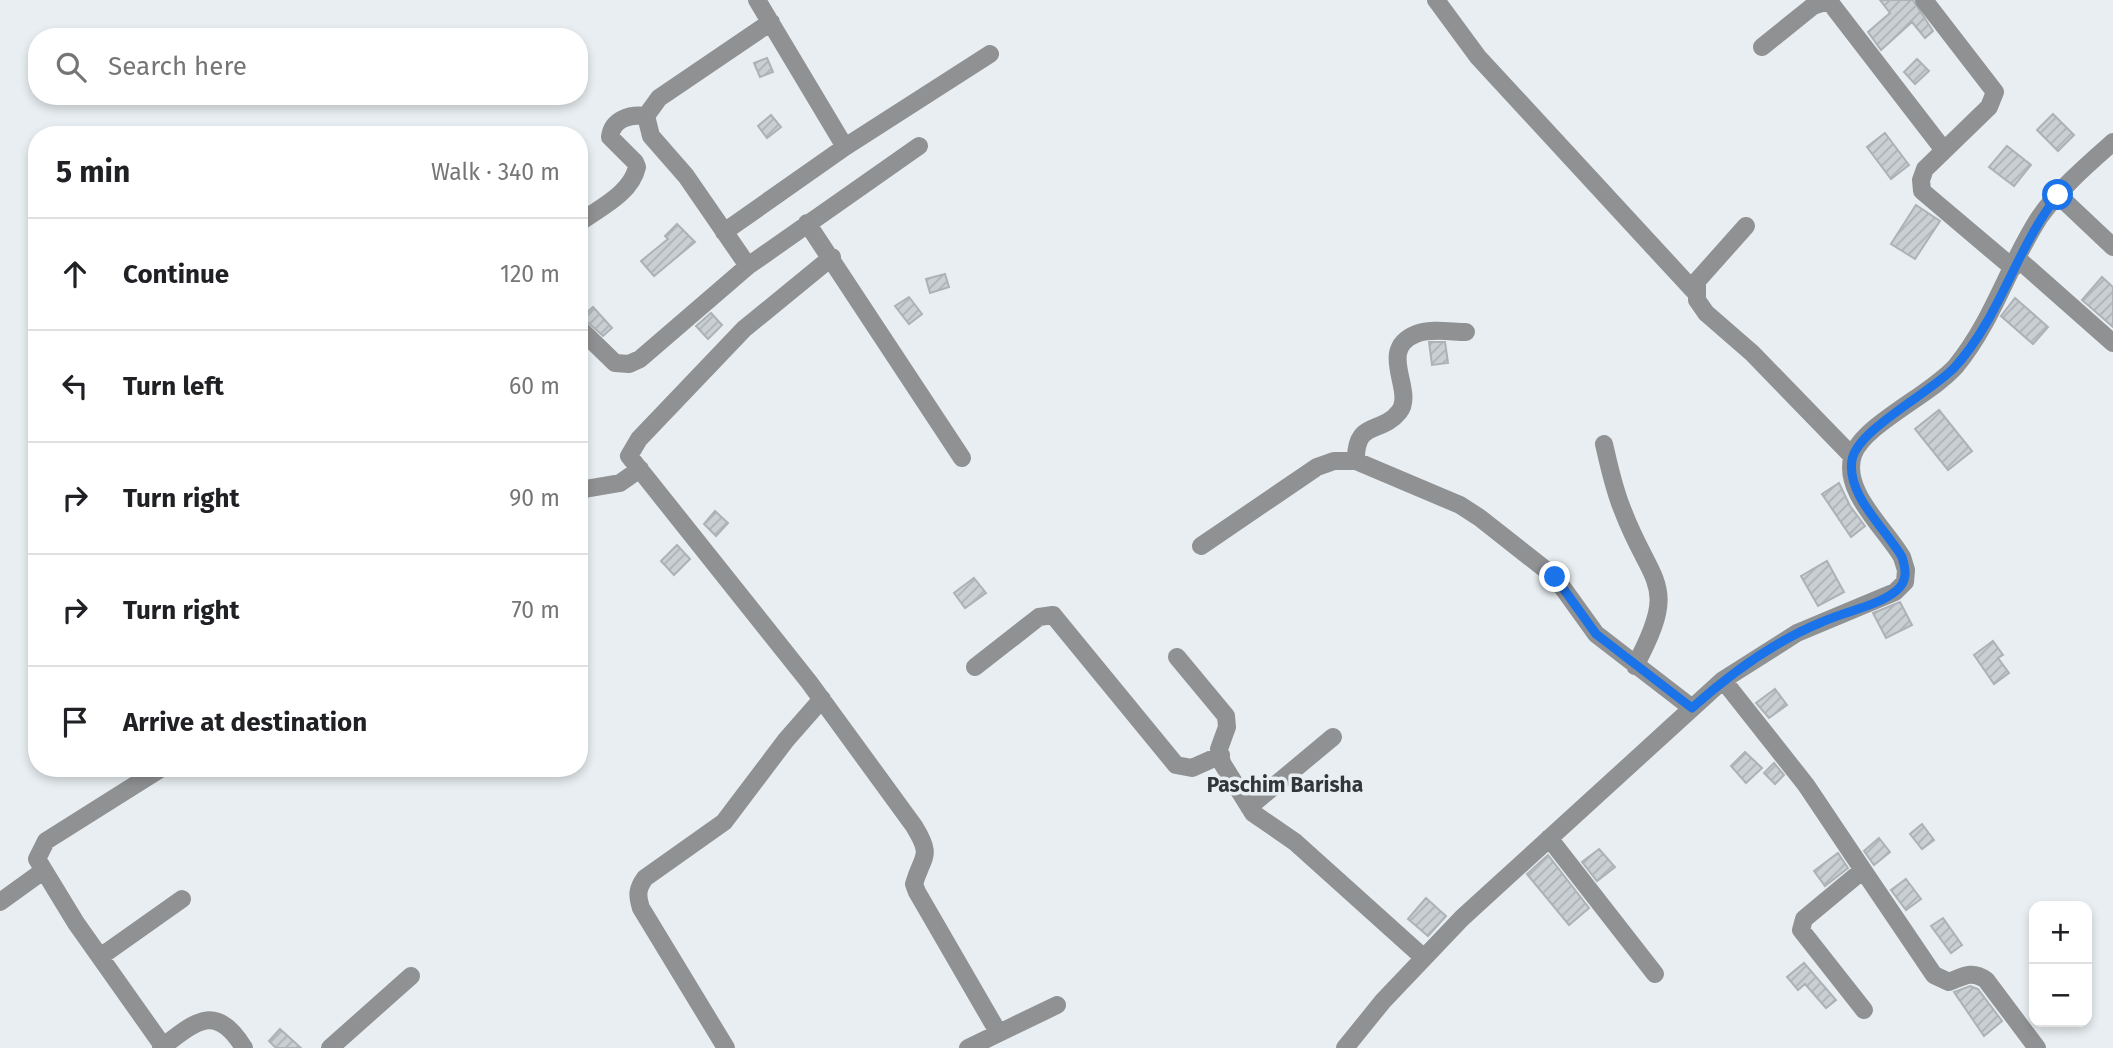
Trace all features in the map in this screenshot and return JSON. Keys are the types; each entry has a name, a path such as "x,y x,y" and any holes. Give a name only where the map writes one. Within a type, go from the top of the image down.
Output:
{"street":[{"path":"757,0 845,147"},
{"path":"1436,0 1478,57 1695,291 1706,313 1752,353 1853,456"},
{"path":"1924,0 1995,92 1989,107 1943,149 1926,169 1920,180 1922,191 2016,263 2113,343"},
{"path":"1762,47 1812,6 1825,2 1832,5 1943,149"},
{"path":"748,266 674,160 651,136 646,116 659,98 771,22"},
{"path":"724,232 845,147 990,54"},
{"path":"588,216 634,179 637,167 635,162 610,137 610,132 617,123 630,116 646,116"},
{"path":"1345,1048 1383,1001 1471,910 1723,680 1797,633 1876,602 1895,592 1905,582 1906,570 1902,557 1855,486 1851,470 1853,456 1860,441 1928,392 1955,367 1982,331 2039,218 2058,195 2113,142"},
{"path":"588,337 615,363 629,364 649,351 748,266 919,146"},
{"path":"2058,195 2113,247"},
{"path":"807,223 832,257 962,458"},
{"path":"1695,291 1697,281 1746,226"},
{"path":"832,257 744,329 639,439 629,456 822,699 925,844 927,855 914,884 917,892 998,1032"},
{"path":"1356,461 1356,448 1362,435 1368,429 1393,418 1402,408 1403,393 1397,360 1407,341 1417,333 1466,332"},
{"path":"1604,444 1623,513 1658,584 1657,621 1635,666"},
{"path":"1201,546 1302,474 1335,461 1356,461 1460,505 1508,537 1555,577 1596,634 1692,708"},
{"path":"588,488 620,482 640,469"},
{"path":"975,667 1039,617 1053,615 1176,765 1184,769 1192,768 1221,755"},
{"path":"1177,657 1226,716 1221,755 1224,770 1257,818 1295,842 1424,958"},
{"path":"1723,680 1806,785 1934,975 1949,982 1969,974 1978,974 1986,980 2036,1048"},
{"path":"726,1048 641,908 637,896 638,887 645,878 723,822 786,740 822,699"},
{"path":"1249,807 1333,737"},
{"path":"148,777 46,841 37,859 162,1047 201,1020 214,1018 228,1024 244,1048"},
{"path":"1549,838 1654,974"},
{"path":"1863,870 1804,919 1801,930 1864,1010"},
{"path":"0,902 43,871"},
{"path":"100,957 182,899"},
{"path":"330,1048 411,976"},
{"path":"968,1048 1057,1005"}],"building":[{"path":"1880,0 1913,0 1933,31 1925,38 1912,22 1881,50 1868,32 1890,13"},
{"path":"767,58 773,72 760,77 754,63"},
{"path":"1917,59 1929,71 1915,84 1904,72"},
{"path":"2053,114 2074,135 2058,151 2037,130"},
{"path":"771,115 781,127 767,138 758,126"},
{"path":"1885,133 1909,165 1891,179 1867,147"},
{"path":"2007,146 2031,165 2014,186 1989,167"},
{"path":"1916,205 1940,221 1915,259 1891,244"},
{"path":"677,224 695,242 654,276 641,261 668,239 665,236"},
{"path":"945,274 949,287 930,293 926,279"},
{"path":"2102,277 2113,287 2113,327 2082,300"},
{"path":"909,297 922,314 909,324 895,306"},
{"path":"2015,298 2048,327 2033,344 2001,316"},
{"path":"593,307 612,328 603,336 588,322 588,312"},
{"path":"711,313 722,325 708,339 696,326"},
{"path":"1429,342 1445,342 1448,363 1432,365"},
{"path":"1939,410 1972,451 1948,470 1915,429"},
{"path":"1839,483 1850,506 1865,526 1851,537 1822,494"},
{"path":"715,511 728,523 716,536 704,524"},
{"path":"677,545 690,559 674,575 661,561"},
{"path":"1827,561 1844,592 1818,606 1801,576"},
{"path":"974,578 986,593 965,608 954,593"},
{"path":"1900,602 1912,625 1886,638 1873,613"},
{"path":"1993,641 2003,655 1998,658 2009,673 1994,684 1974,655"},
{"path":"1775,689 1787,705 1769,718 1756,703"},
{"path":"1745,752 1762,768 1746,783 1731,766"},
{"path":"1774,763 1784,775 1775,784 1764,773"},
{"path":"1922,824 1934,840 1922,849 1910,834"},
{"path":"1879,838 1890,852 1874,865 1864,851"},
{"path":"1599,849 1615,867 1597,881 1582,862"},
{"path":"1838,853 1848,868 1825,886 1814,871"},
{"path":"1548,855 1589,908 1569,925 1527,874"},
{"path":"1906,879 1921,899 1906,910 1891,890"},
{"path":"1426,898 1446,916 1428,936 1408,919"},
{"path":"1943,918 1962,945 1951,953 1931,926"},
{"path":"1804,963 1836,1000 1826,1008 1805,984 1798,990 1787,977"},
{"path":"1970,986 1978,989 2002,1021 1984,1036 1954,992"},
{"path":"280,1029 301,1048 276,1048 269,1041"}],"district":[{"name":"Paschim Barisha","path":"1285,785"}],"route":[{"path":"1555,577 1565,587 1596,634 1692,708 1723,680 1765,651 1823,621 1876,602 1895,592 1905,582 1906,570 1902,557 1855,486 1851,470 1853,456 1860,441 1928,392 1955,367 1982,331 2039,218 2058,195"}]}
